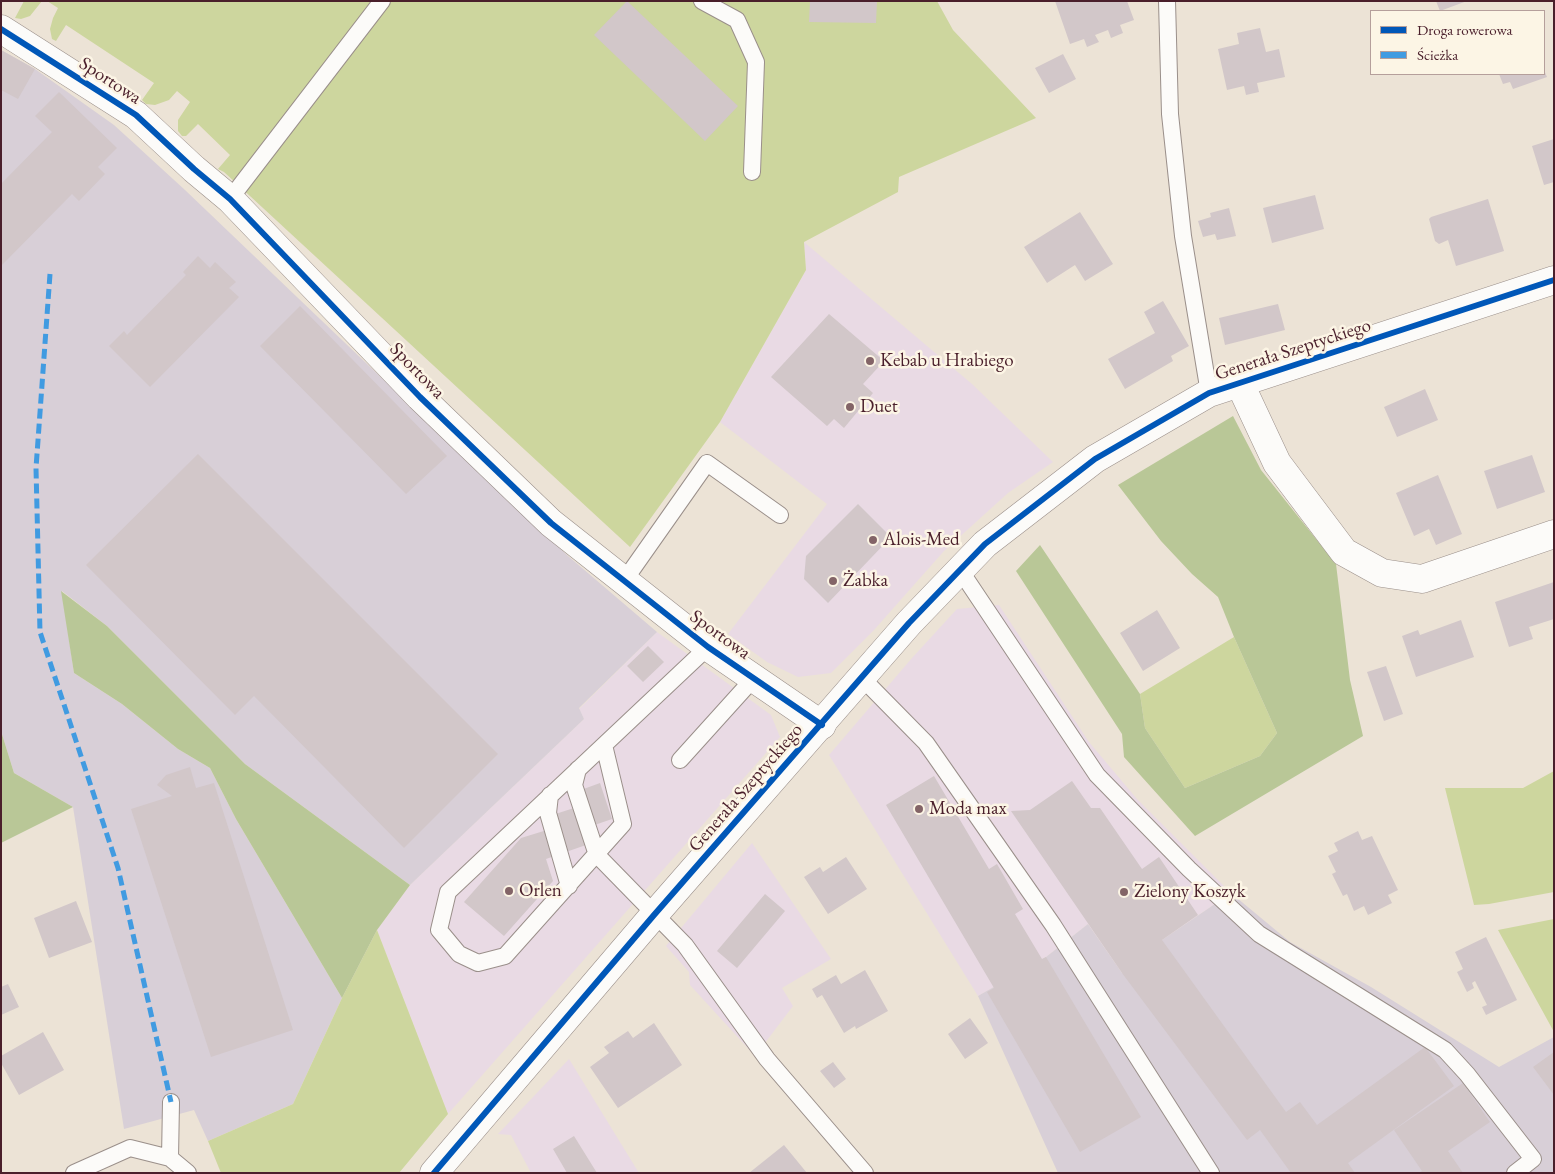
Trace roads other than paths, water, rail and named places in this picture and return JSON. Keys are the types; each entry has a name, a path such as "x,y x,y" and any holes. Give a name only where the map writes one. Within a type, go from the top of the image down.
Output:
{"street":[{"name":"Sportowa","path":"1,28 136,115 194,169 230,199 420,397 552,523 708,647 822,724"},
{"name":"Generała Szeptyckiego","path":"434,1173 654,915 909,624 986,544 1095,459 1209,393 1554,280"},
{"name":"Generała Szeptyckiego","path":"1240,384 1277,463 1344,552 1382,573 1422,579 1554,534"}],"lane":[{"path":"230,199 382,1"},
{"path":"702,1 737,20 756,62 752,172"},
{"path":"1167,1 1170,114 1183,236 1209,393"},
{"path":"624,581 708,463 780,515"},
{"path":"960,570 1097,775 1189,869 1260,934 1445,1050 1467,1074 1533,1159 1515,1173"},
{"path":"604,745 623,824 505,956 478,963 459,954 439,930 448,892 550,795 708,647"},
{"path":"680,760 754,678"},
{"path":"862,678 926,743 1053,925 1211,1173"},
{"path":"578,769 574,785 597,855 685,945 767,1059 866,1173"},
{"path":"550,795 548,813 569,886"},
{"path":"170,1102 170,1158"},
{"path":"74,1173 130,1148 170,1158 188,1173"}],"place":[{"name":"Kebab u Hrabiego","path":"870,361"},
{"name":"Duet","path":"850,407"},
{"name":"Alois-Med","path":"873,540"},
{"name":"Żabka","path":"833,581"},
{"name":"Moda max","path":"919,809"},
{"name":"Orlen","path":"509,891"},
{"name":"Zielony Koszyk","path":"1124,892"}]}
